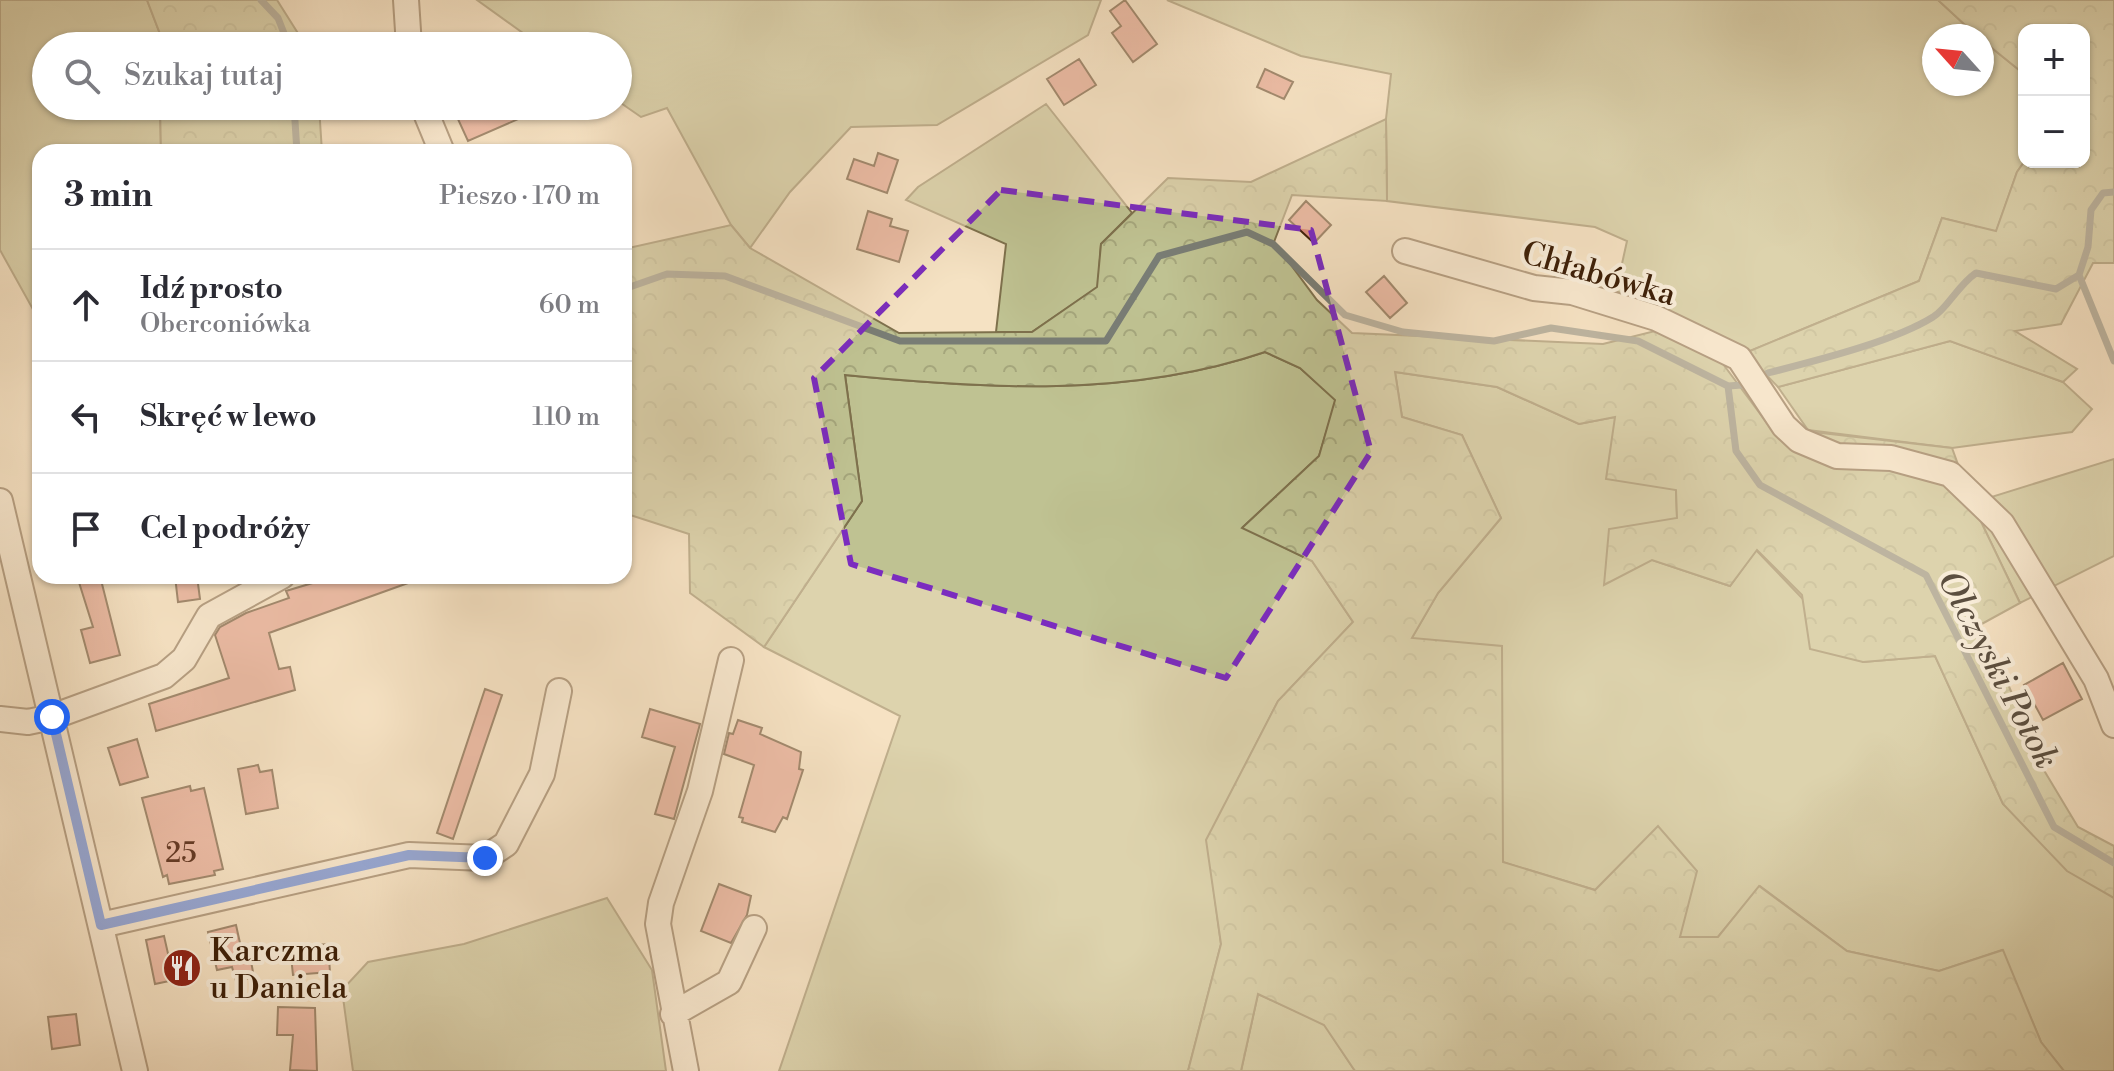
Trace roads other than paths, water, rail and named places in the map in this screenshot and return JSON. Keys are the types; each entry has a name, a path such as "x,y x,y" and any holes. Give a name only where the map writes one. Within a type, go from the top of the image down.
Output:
{"street":[{"path":"406,0 408,32"},
{"path":"429,120 439,144"},
{"name":"Chłabówka","path":"1405,251 1534,288 1572,292 1656,318 1739,358 1784,426 1799,440 1837,456 1891,458 1950,474 2002,524 2096,679 2114,725"},
{"path":"0,501 135,1071"},
{"path":"0,719 28,722 52,717 164,676 184,659 209,616 267,584"},
{"path":"686,1071 658,924 661,903 700,791 731,660"},
{"path":"101,925 409,855 485,858 506,844 542,774 559,691"},
{"path":"673,1014 729,982 754,928"}],"waterway":[{"name":"Olczyski Potok","path":"261,0 278,18 284,32"},
{"name":"Olczyski Potok","path":"295,120 296,144"},
{"path":"1768,373 1853,350 1916,326 1938,313 1976,273 2056,289 2079,275 2088,247 2091,210 2103,193 2114,192"},
{"name":"Olczyski Potok","path":"632,286 667,274 725,276 900,341 1106,341 1159,256 1247,232 1273,244 1345,315 1403,332 1494,341 1551,328 1638,341 1728,386 1736,451 1760,485 1926,575 2054,827 2114,863"},
{"path":"2079,275 2114,361"},
{"path":"1728,386 1742,385"}],"place":[{"name":"Karczma u Daniela","path":"182,968"}]}
